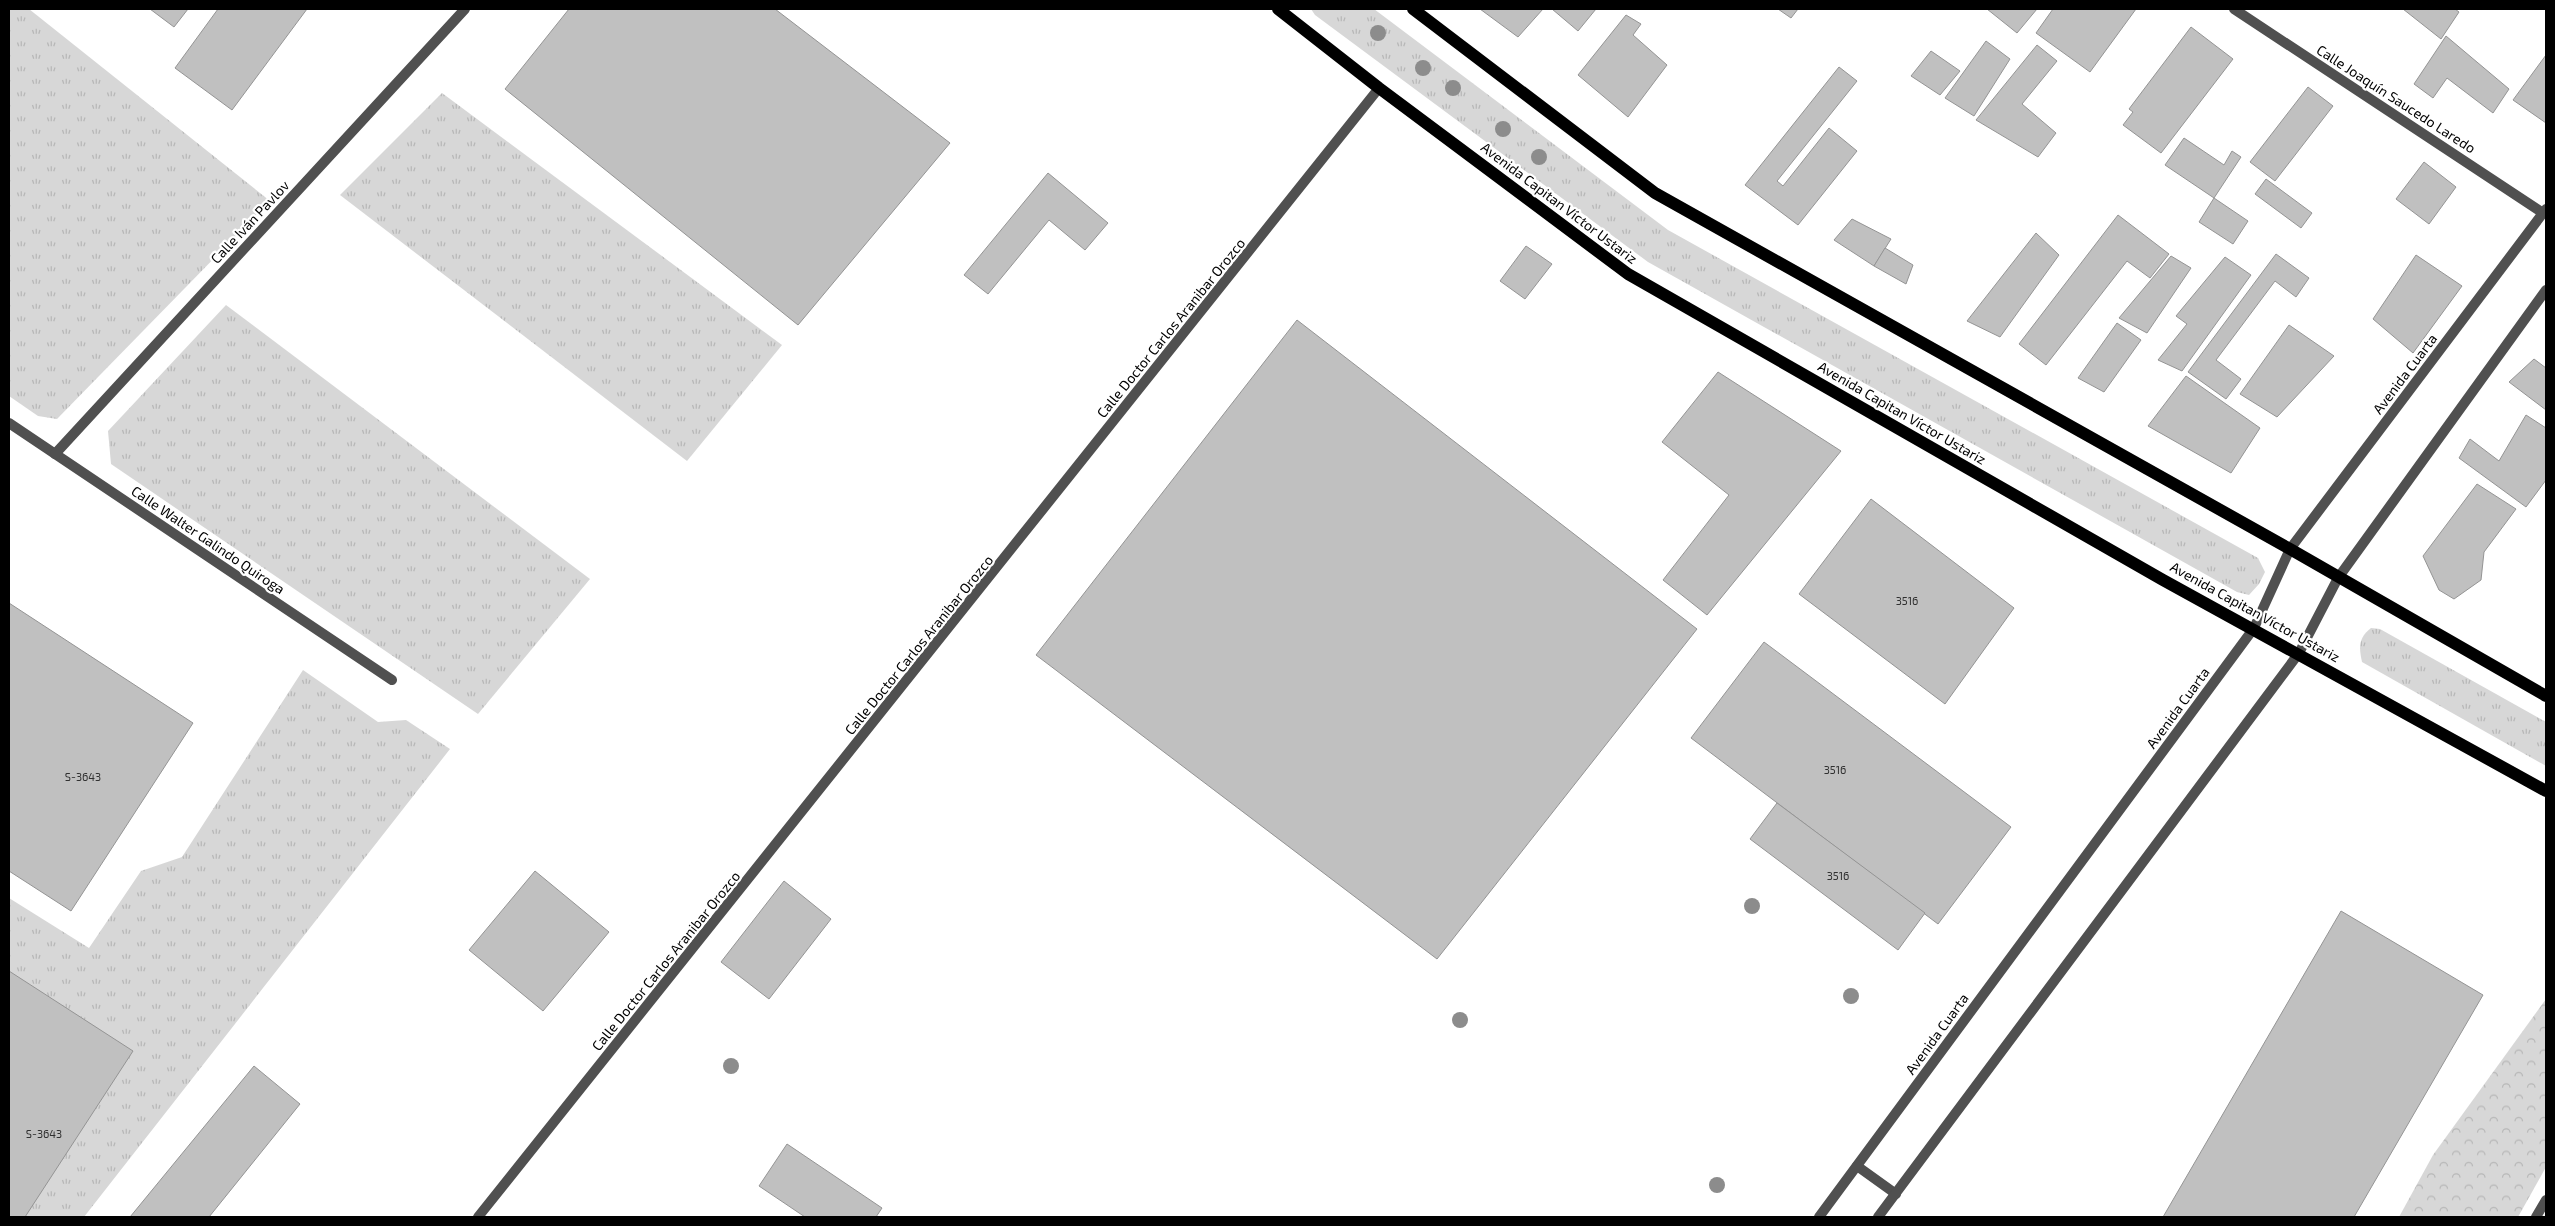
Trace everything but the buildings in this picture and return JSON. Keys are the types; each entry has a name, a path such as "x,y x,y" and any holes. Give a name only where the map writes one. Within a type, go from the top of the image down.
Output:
{"main road":[{"name":"Avenida Capitan Víctor Ustariz","path":"1278,9 1628,274 2163,580 2254,628 2546,791"},
{"path":"1413,9 1654,193 2290,549 2546,696"}],"street":[{"name":"Calle Iván Pavlov","path":"55,454 465,9"},
{"name":"Calle Joaquín Saucedo Laredo","path":"2234,9 2545,211"},
{"name":"Calle Doctor Carlos Aranibar Orozco","path":"478,1217 1380,88"},
{"name":"Avenida Cuarta","path":"1819,1217 2254,628 2290,549 2545,211"},
{"path":"1878,1217 2299,654 2338,578 2546,290"},
{"name":"Calle Walter Galindo Quiroga","path":"9,423 392,680"},
{"path":"1857,1166 1896,1194"},
{"path":"2536,1217 2546,1200"}],"green space":[{"path":"9,9 29,9 270,201 57,419 38,416 9,396"},
{"path":"1311,9 1374,9 1668,230 2258,558 2265,572 2259,584 2249,595 2237,592 1648,262 1315,15"},
{"path":"442,93 782,345 687,461 340,195"},
{"path":"226,305 590,579 478,714 111,464 108,431"},
{"path":"2371,628 2380,629 2546,722 2546,766 2362,662 2360,644"},
{"path":"303,670 378,722 406,720 450,749 84,1217 9,1217 9,898 89,948 141,871 182,857"},
{"path":"2546,999 2546,1167 2518,1217 2399,1217 2433,1155"}]}
